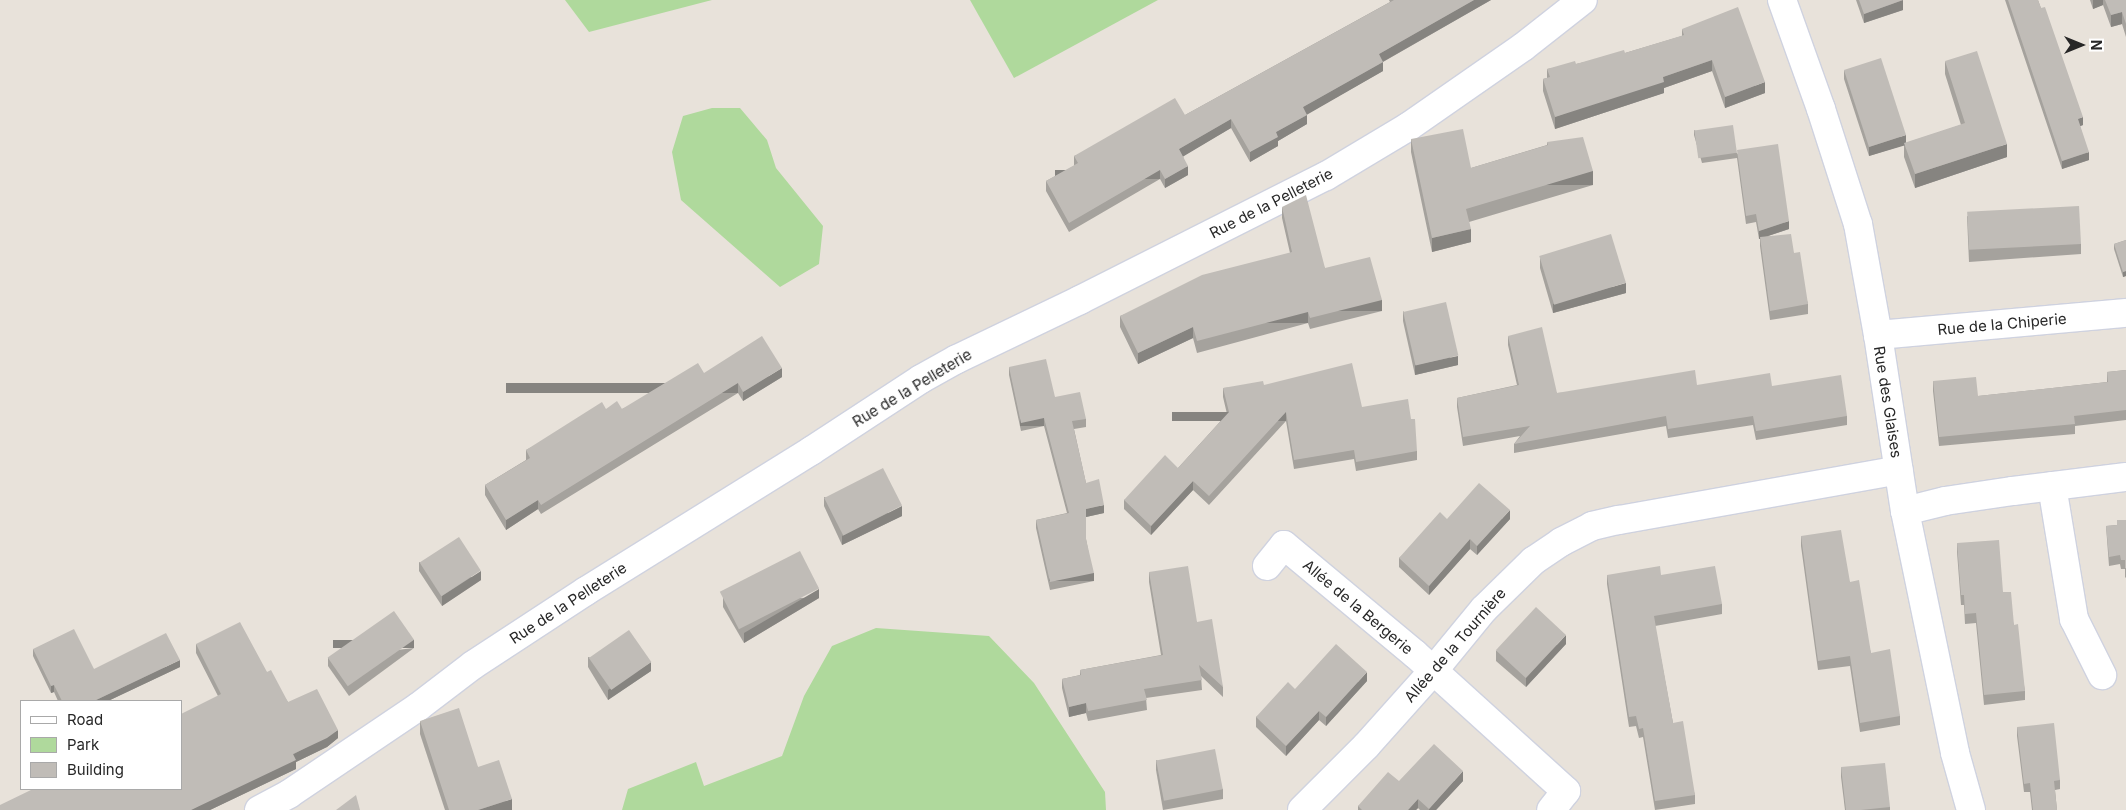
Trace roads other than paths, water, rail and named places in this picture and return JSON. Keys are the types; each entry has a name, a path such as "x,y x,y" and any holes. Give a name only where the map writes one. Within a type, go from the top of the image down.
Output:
{"street":[{"name":"Rue de la Pelleterie","path":"259,810 289,794 418,707 473,665 578,596 811,451 920,379 1326,176 1408,127 1523,47 1583,0"},
{"name":"Rue des Glaises","path":"1782,0 1821,108 1858,224 1878,335 1905,511 1955,753 1971,810"},
{"name":"Rue de la Chiperie","path":"1878,335 2126,313"},
{"name":"Allée de la Tournière","path":"1302,810 1366,746 1433,671 1484,609 1533,560 1561,542 1592,526 1668,510 1899,470"},
{"path":"1905,511 1945,502 2126,477"},
{"path":"2052,486 2074,619 2102,675"},
{"name":"Allée de la Bergerie","path":"1267,566 1284,545 1433,671 1566,791 1551,810"}]}
